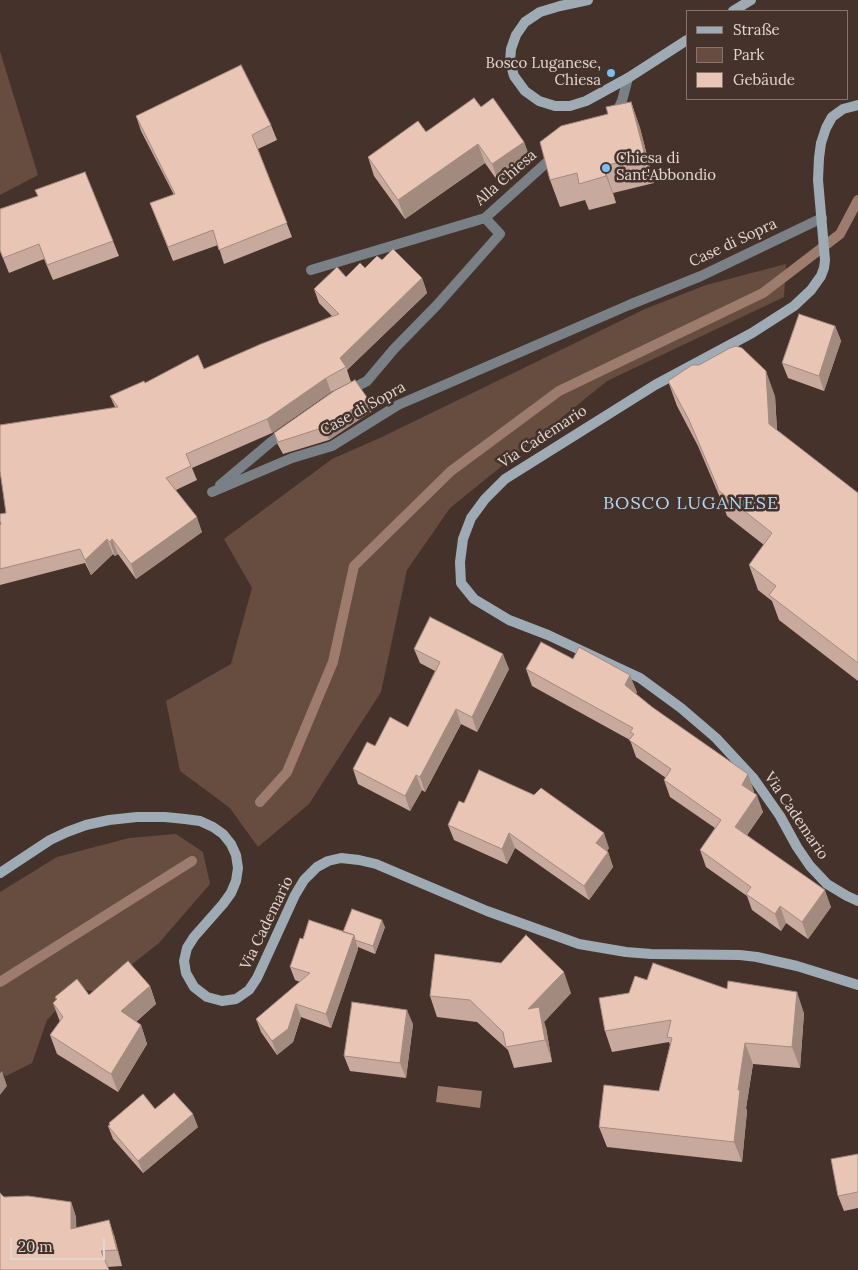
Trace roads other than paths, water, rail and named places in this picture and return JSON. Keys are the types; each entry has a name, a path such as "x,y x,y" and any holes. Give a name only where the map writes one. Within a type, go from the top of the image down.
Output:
{"street":[{"path":"588,0 540,12 525,22 516,36 511,49 510,62 514,76 525,91 539,101 554,106 570,106 586,101 628,78 686,41"},
{"path":"735,10 751,0"},
{"path":"608,117 619,107 628,78"},
{"name":"Via Cademario","path":"858,105 843,110 832,117 821,143 818,180 824,268 811,290 794,306 739,341 655,385 505,479 485,499 472,518 463,539 460,562 461,583 474,599 509,620 548,635 640,678 709,732 754,779 780,816 797,848 810,866 827,884 858,901"},
{"name":"Alla Chiesa","path":"311,270 485,218 563,148"},
{"name":"Case di Sopra","path":"335,398 367,381 500,234 485,218"},
{"name":"Case di Sopra","path":"295,425 271,442 212,492 292,458 332,446 398,405 701,276 822,218"},
{"name":"Via Cademario","path":"0,873 50,840 86,825 109,820 137,817 186,818 200,821 213,827 232,844 238,868 236,881 231,893 223,904 187,948 184,961 186,974 194,987 207,997 222,1001 236,999 249,990 258,978 295,895 304,880 316,867 328,861 341,858 376,864 487,911 578,944 651,954 740,955 757,957 797,966 858,985"}],"waterway":[{"path":"260,802 287,772 333,662 354,566 451,471 559,391 763,293 840,234 858,200"},
{"path":"0,982 192,861"}],"place":[{"name":"Bosco Luganese, Chiesa","path":"611,73"},
{"name":"Chiesa di Sant'Abbondio","path":"606,168"}],"district":[{"name":"BOSCO LUGANESE","path":"691,504"}]}
